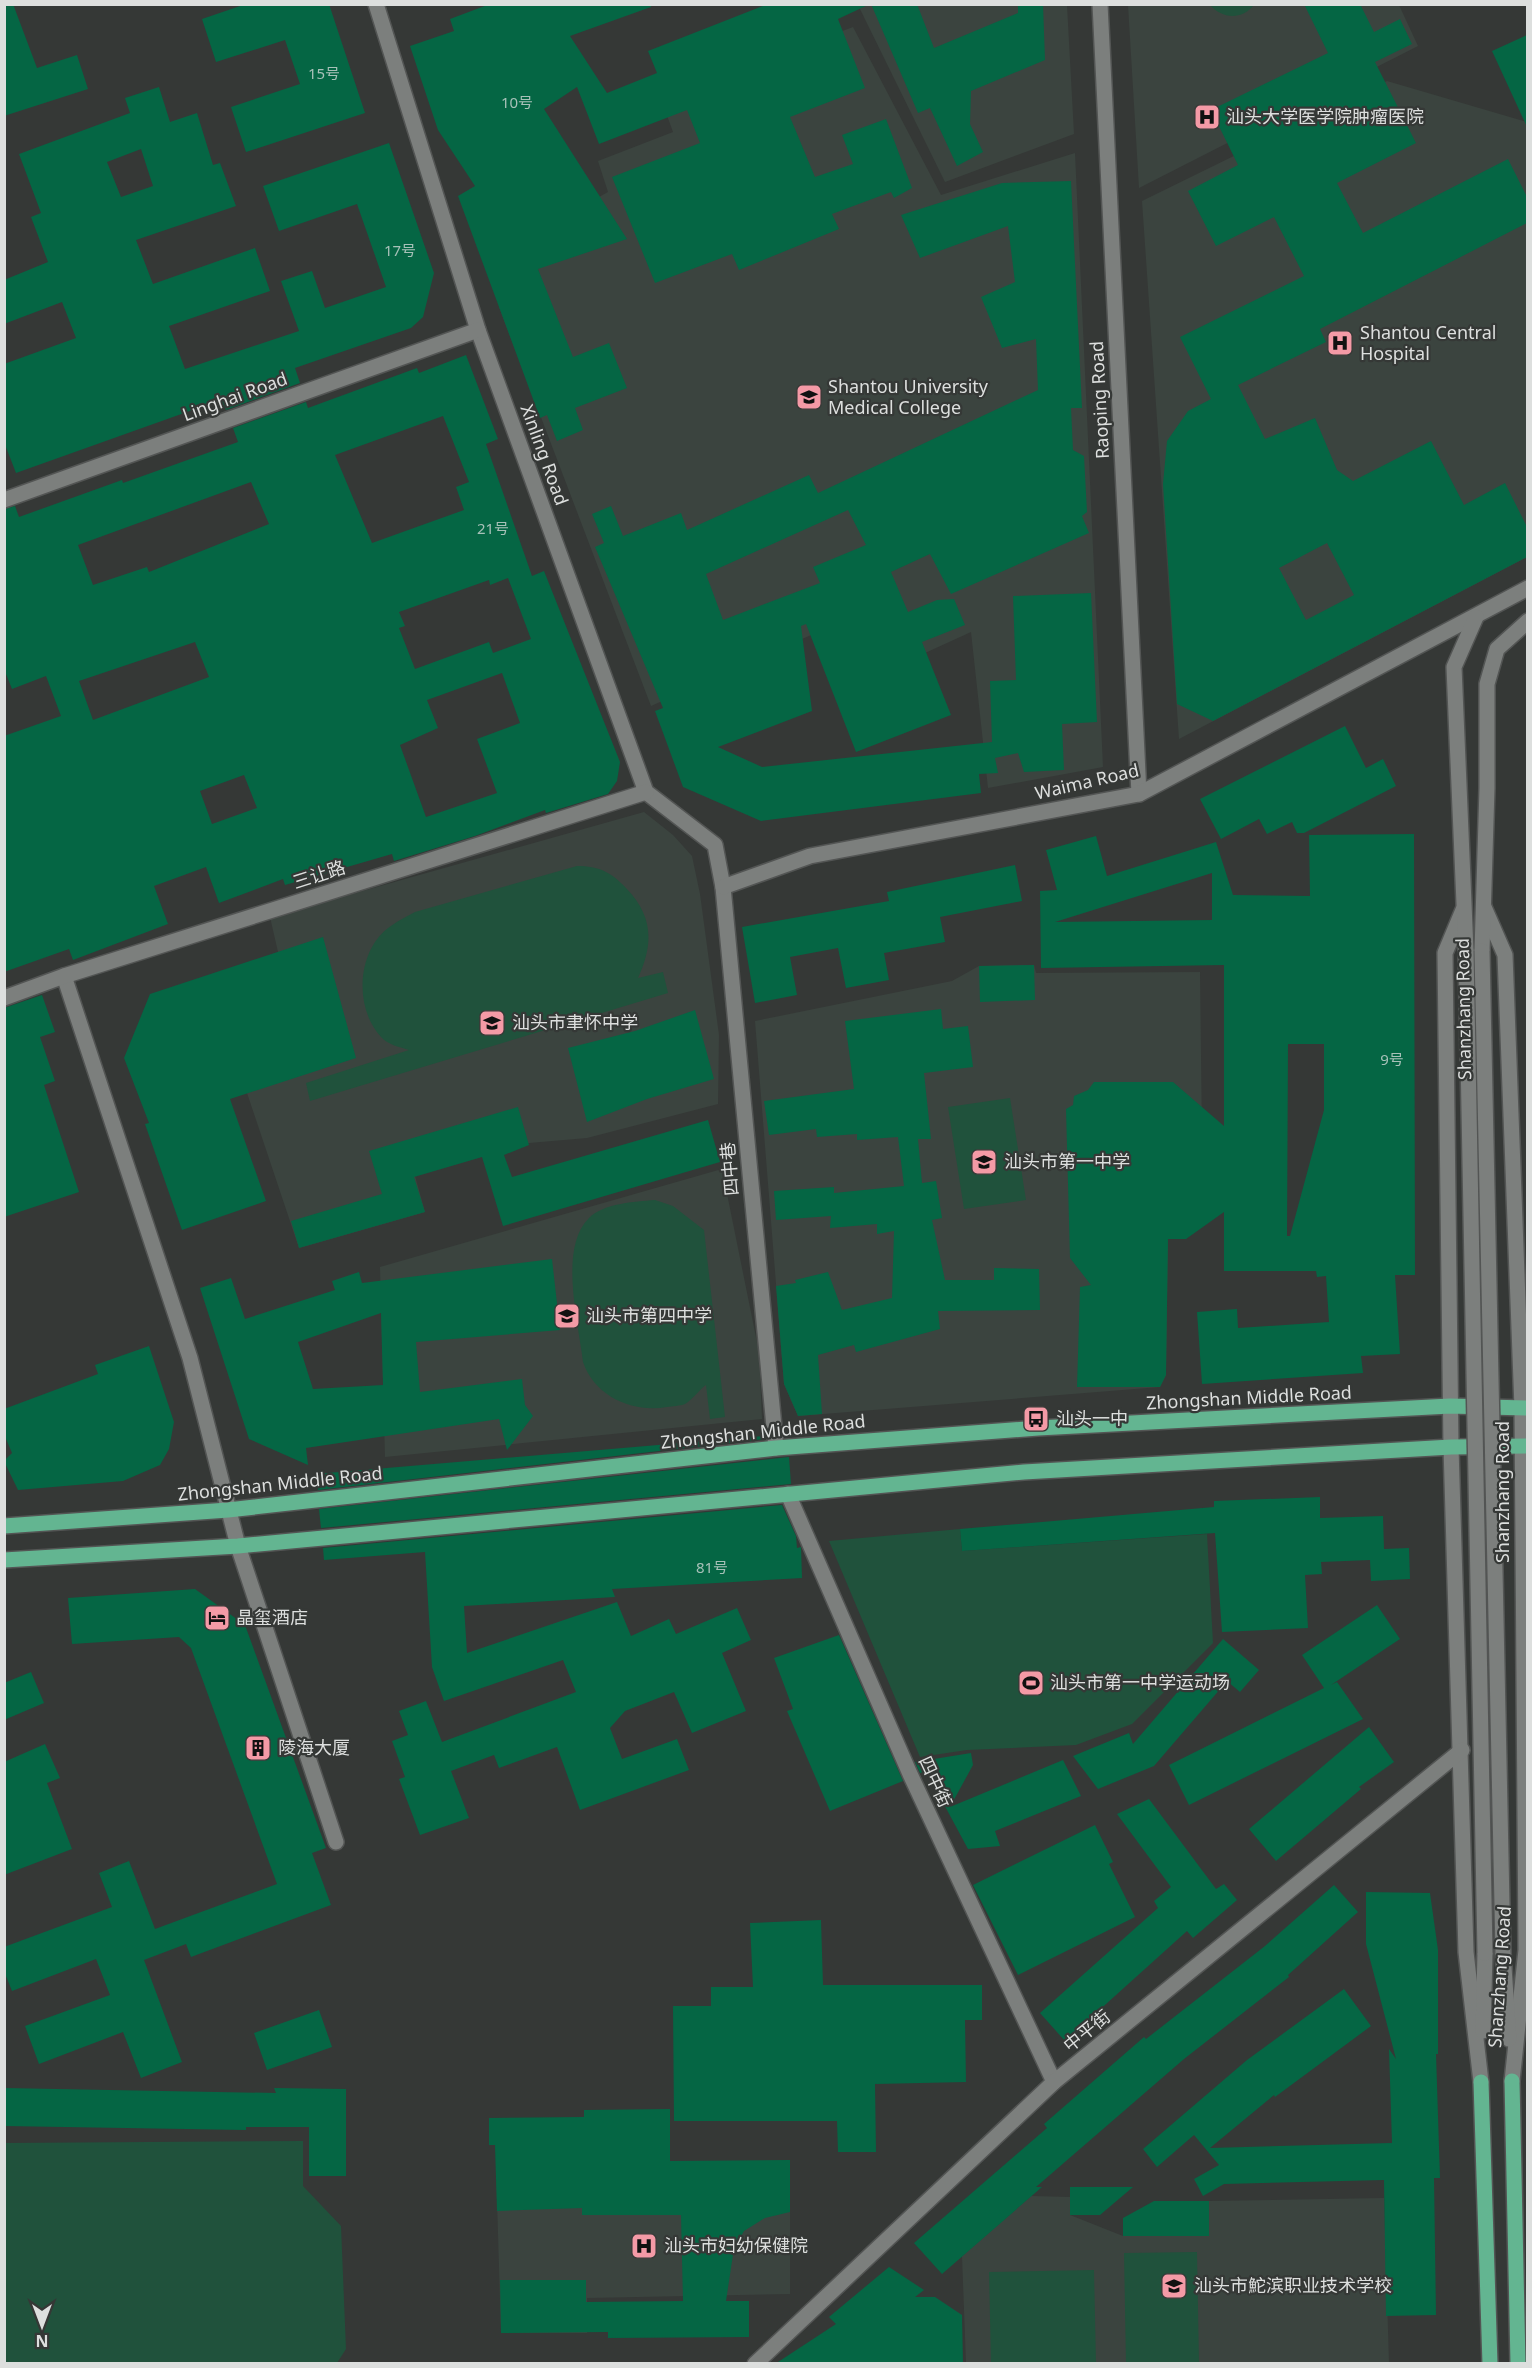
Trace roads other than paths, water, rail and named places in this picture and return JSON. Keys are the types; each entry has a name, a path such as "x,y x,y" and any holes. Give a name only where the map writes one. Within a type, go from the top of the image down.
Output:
{"main road":[{"name":"Zhongshan Middle Road","path":"4,1526 228,1510 776,1448 1038,1428 1450,1406 1525,1408"},
{"path":"4,1560 238,1546 1024,1472 1451,1447 1525,1446"},
{"name":"Shanzhang Road","path":"1512,2081 1518,2364"},
{"name":"Shanzhang Road","path":"1481,2082 1490,2364"}],"street":[{"name":"Xinling Road","path":"376,4 478,330 646,792"},
{"name":"Raoping Road","path":"1100,4 1139,794"},
{"name":"Linghai Road","path":"4,500 478,330"},
{"name":"Waima Road","path":"723,887 810,856 1139,794 1527,588"},
{"name":"Shanzhang Road","path":"1476,617 1454,667 1466,951 1485,1953 1481,2082"},
{"name":"Shanzhang Road","path":"1512,2081 1503,1953 1482,951 1487,684 1497,649 1526,622"},
{"path":"646,792 715,845 723,887"},
{"name":"三让路","path":"4,998 64,976 646,792"},
{"name":"四中巷","path":"723,887 776,1448"},
{"name":"Shanzhang Road","path":"1484,907 1505,955 1525,1408 1526,1950 1512,2081"},
{"name":"Shanzhang Road","path":"1463,910 1446,953 1450,1406 1462,1750 1466,1952 1481,2082"},
{"path":"64,976 190,1358 238,1546 336,1842"},
{"name":"四中街","path":"788,1494 910,1774 1054,2082"},
{"name":"中平街","path":"755,2364 1054,2082 1462,1750"}],"place":[{"name":"汕头大学医学院肿瘤医院","path":"1207,117"},
{"name":"Shantou Central Hospital","path":"1340,343"},
{"name":"Shantou University Medical College","path":"809,397"},
{"name":"汕头市聿怀中学","path":"492,1023"},
{"name":"汕头市第一中学","path":"984,1162"},
{"name":"汕头市第四中学","path":"567,1316"},
{"name":"汕头一中","path":"1036,1419"},
{"name":"晶玺酒店","path":"217,1618"},
{"name":"汕头市第一中学运动场","path":"1031,1683"},
{"name":"陵海大厦","path":"258,1748"},
{"name":"汕头市妇幼保健院","path":"644,2246"},
{"name":"汕头市鮀滨职业技术学校","path":"1174,2286"}]}
